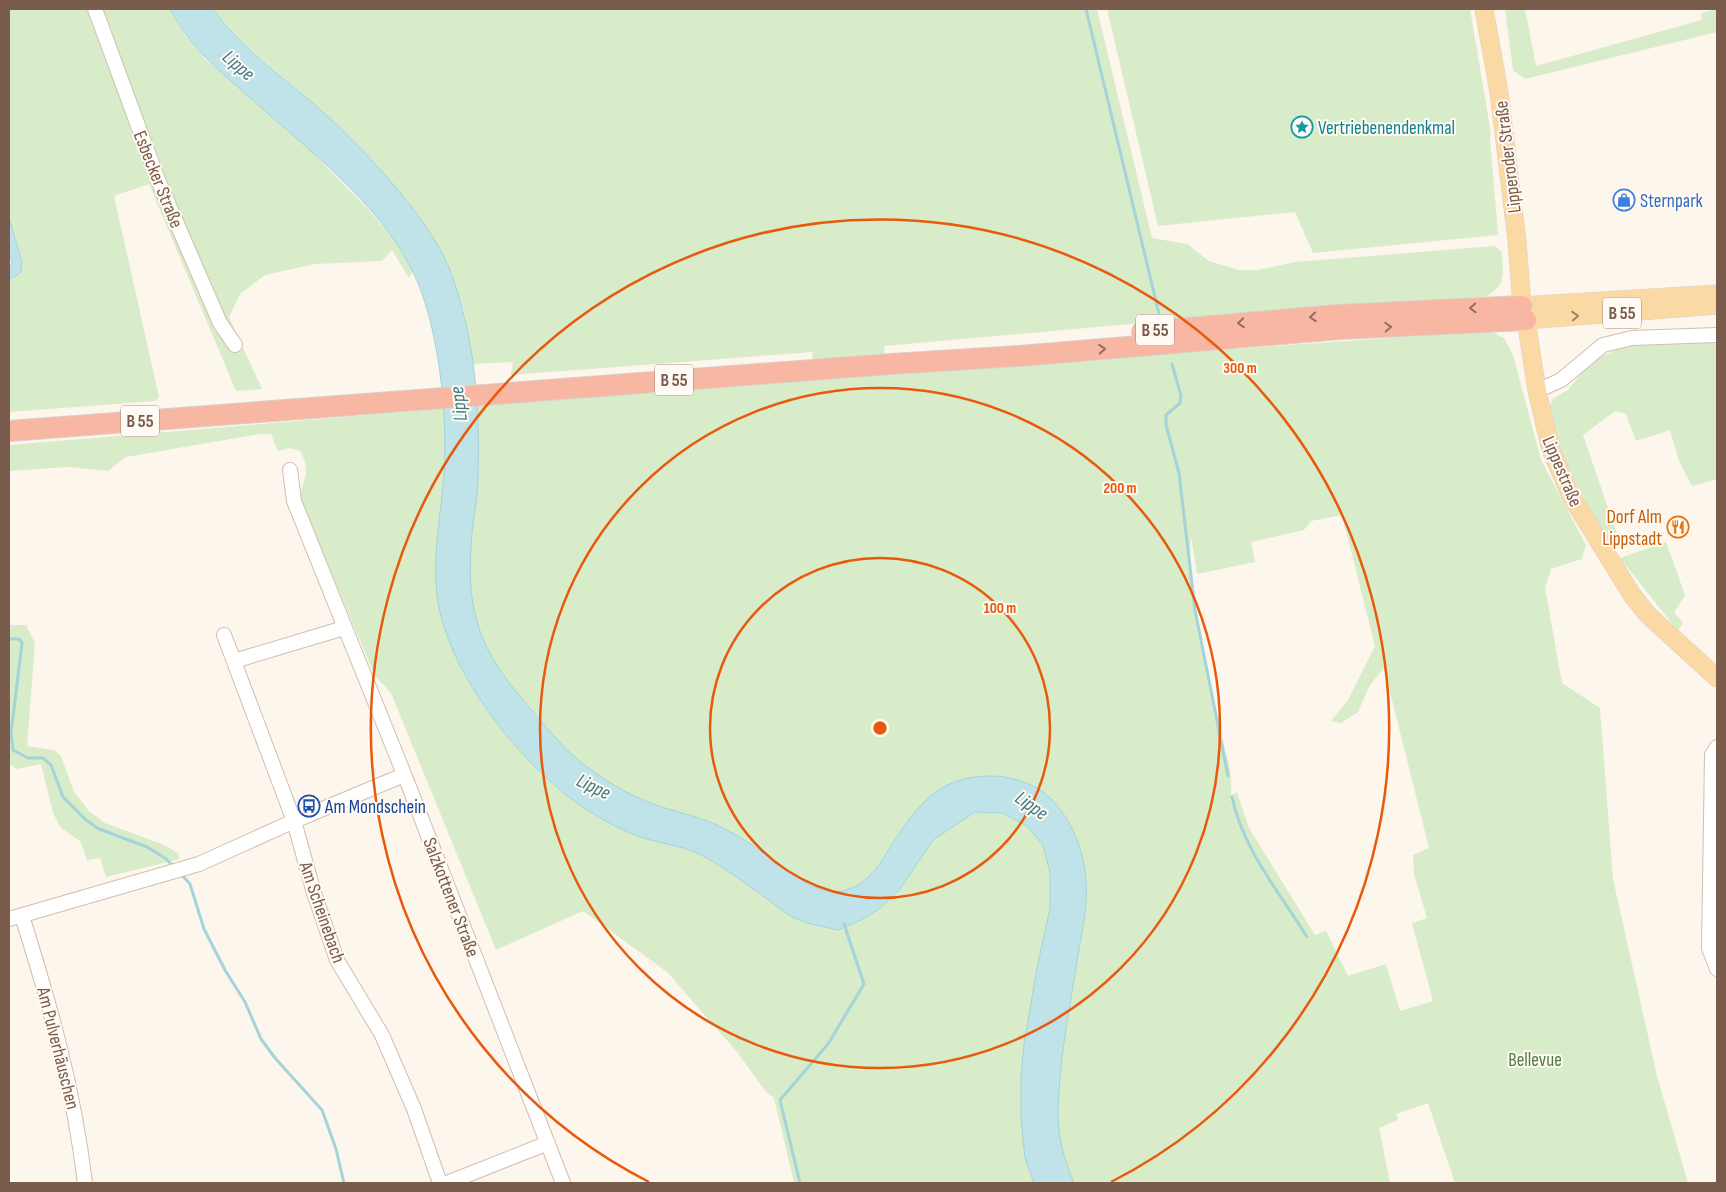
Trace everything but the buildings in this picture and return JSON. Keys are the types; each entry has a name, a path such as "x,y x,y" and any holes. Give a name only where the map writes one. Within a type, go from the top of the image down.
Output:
{"highway":[{"name":"B 55","path":"9,431 375,397 1338,322 1524,313"},
{"name":"B 55","path":"9,419 375,397"}],"main road":[{"name":"Lipperoder Straße","path":"1484,9 1501,102 1524,313"},
{"name":"B 55","path":"1524,313 1717,294"},
{"name":"B 55","path":"1524,313 1717,305"},
{"name":"Lippestraße","path":"1524,313 1537,391 1551,450 1570,496 1606,556 1648,614 1717,678"}],"street":[{"name":"Esbecker Straße","path":"95,9 165,197 220,323 235,345"},
{"path":"1537,391 1561,380 1603,345 1632,338 1717,335"},
{"name":"Salzkottener Straße","path":"290,470 294,501 564,1183"},
{"path":"234,661 344,628"},
{"name":"Am Scheinebach","path":"224,635 294,821 314,893 337,960 382,1035 414,1109 440,1183"},
{"path":"1717,747 1712,755 1710,948 1717,969"},
{"path":"15,918 198,864 404,775"},
{"name":"Am Pulverhäuschen","path":"15,918 57,1029 78,1127 85,1183"},
{"path":"447,1183 548,1143"}],"green space":[{"path":"9,9 170,9 184,34 206,60 306,146 364,205 394,239 413,271 409,278 392,250 382,261 315,264 265,275 240,294 229,317 262,389 236,391 149,184 114,196 159,397 155,401 9,412 9,281 13,280 22,262 9,218"},
{"name":"Bellevue","path":"213,9 1097,9 1152,238 1187,244 1209,261 1239,270 1258,270 1295,262 1495,246 1502,252 1503,273 1497,288 1485,297 1288,310 884,346 887,373 1490,331 1504,338 1513,355 1541,460 1586,545 1582,559 1551,569 1545,588 1562,683 1600,708 1613,879 1657,1076 1688,1183 1455,1183 1428,1103 1396,1114 1398,1120 1379,1128 1390,1183 794,1183 774,1098 766,1092 737,1052 667,972 583,911 496,950 391,693 375,676 300,498 306,470 304,458 300,451 289,448 278,451 271,434 260,434 126,457 108,471 69,467 9,471 9,445 814,378 812,352 511,375 513,362 473,364 464,311 447,263 418,216 320,109 240,41","holes":["1342,515 1375,646 1348,700 1331,721 1341,723 1358,712 1370,685 1384,668 1429,848 1413,855 1414,874 1427,918 1412,923 1433,1001 1400,1011 1386,964 1348,976 1326,931 1315,935 1249,828 1237,792 1231,795 1230,769 1195,609 1192,584 1191,536 1197,574 1255,562 1251,542 1304,530 1311,521"]},
{"path":"1107,9 1470,9 1491,133 1498,235 1313,253 1295,212 1158,226"},
{"path":"1505,9 1525,9 1536,66 1702,20 1701,13 1717,9 1717,32 1525,79 1513,70"},
{"path":"1717,343 1717,479 1692,486 1679,461 1670,430 1636,441 1626,414 1615,411 1583,435 1619,540 1608,547 1561,452 1549,410 1552,399 1568,390 1590,362 1624,346"},
{"path":"1666,542 1685,595 1674,613 1683,622 1678,631 1620,558"},
{"path":"9,625 26,625 35,643 27,746 54,750 61,756 74,792 89,811 105,823 162,844 178,853 180,859 106,877 100,858 87,860 81,842 61,828 53,813 41,764 17,769 9,764"}],"water":[{"name":"Lippe","path":"170,9 213,9 235,36 331,119 370,158 409,203 439,248 449,268 465,319 477,397 478,489 473,524 470,570 474,611 488,650 499,669 544,725 576,758 624,791 656,805 709,822 727,830 754,846 807,883 830,892 853,888 870,876 917,810 941,789 955,782 972,777 991,776 1018,780 1032,785 1043,792 1061,810 1079,844 1085,869 1086,890 1084,918 1060,1072 1058,1112 1060,1140 1074,1183 1034,1183 1025,1158 1021,1120 1021,1077 1024,1044 1037,968 1050,908 1050,873 1043,845 1027,826 1002,813 975,812 933,840 900,889 879,909 861,920 838,930 807,923 792,917 726,870 695,852 640,837 618,828 577,803 538,770 499,726 481,701 465,675 442,621 437,595 436,565 444,475 443,398 440,370 429,316 412,270 398,245 360,199 339,177 205,57 187,36"},
{"path":"9,218 22,262 21,272 9,281 9,270 12,262 9,252"}],"waterway":[{"path":"1086,9 1159,314"},
{"path":"1172,364 1181,396 1180,403 1166,415 1166,425 1179,473 1195,610 1228,776"},
{"path":"9,639 19,639 22,643 11,733 13,750 28,758 43,758 51,765 63,797 86,820 99,829 147,847 165,858 174,867"},
{"path":"1232,797 1237,816 1253,852 1307,937"},
{"path":"180,873 190,884 204,929 225,970 245,1002 261,1039 275,1058 322,1110 336,1149 344,1183"},
{"path":"800,1183 780,1100 828,1044 864,984 844,924"}],"place":[{"name":"Vertriebenendenkmal","path":"1302,127"},
{"name":"Sternpark","path":"1624,200"},
{"name":"Dorf Alm Lippstadt","path":"1678,527"},
{"name":"Am Mondschein","path":"309,806"}]}
